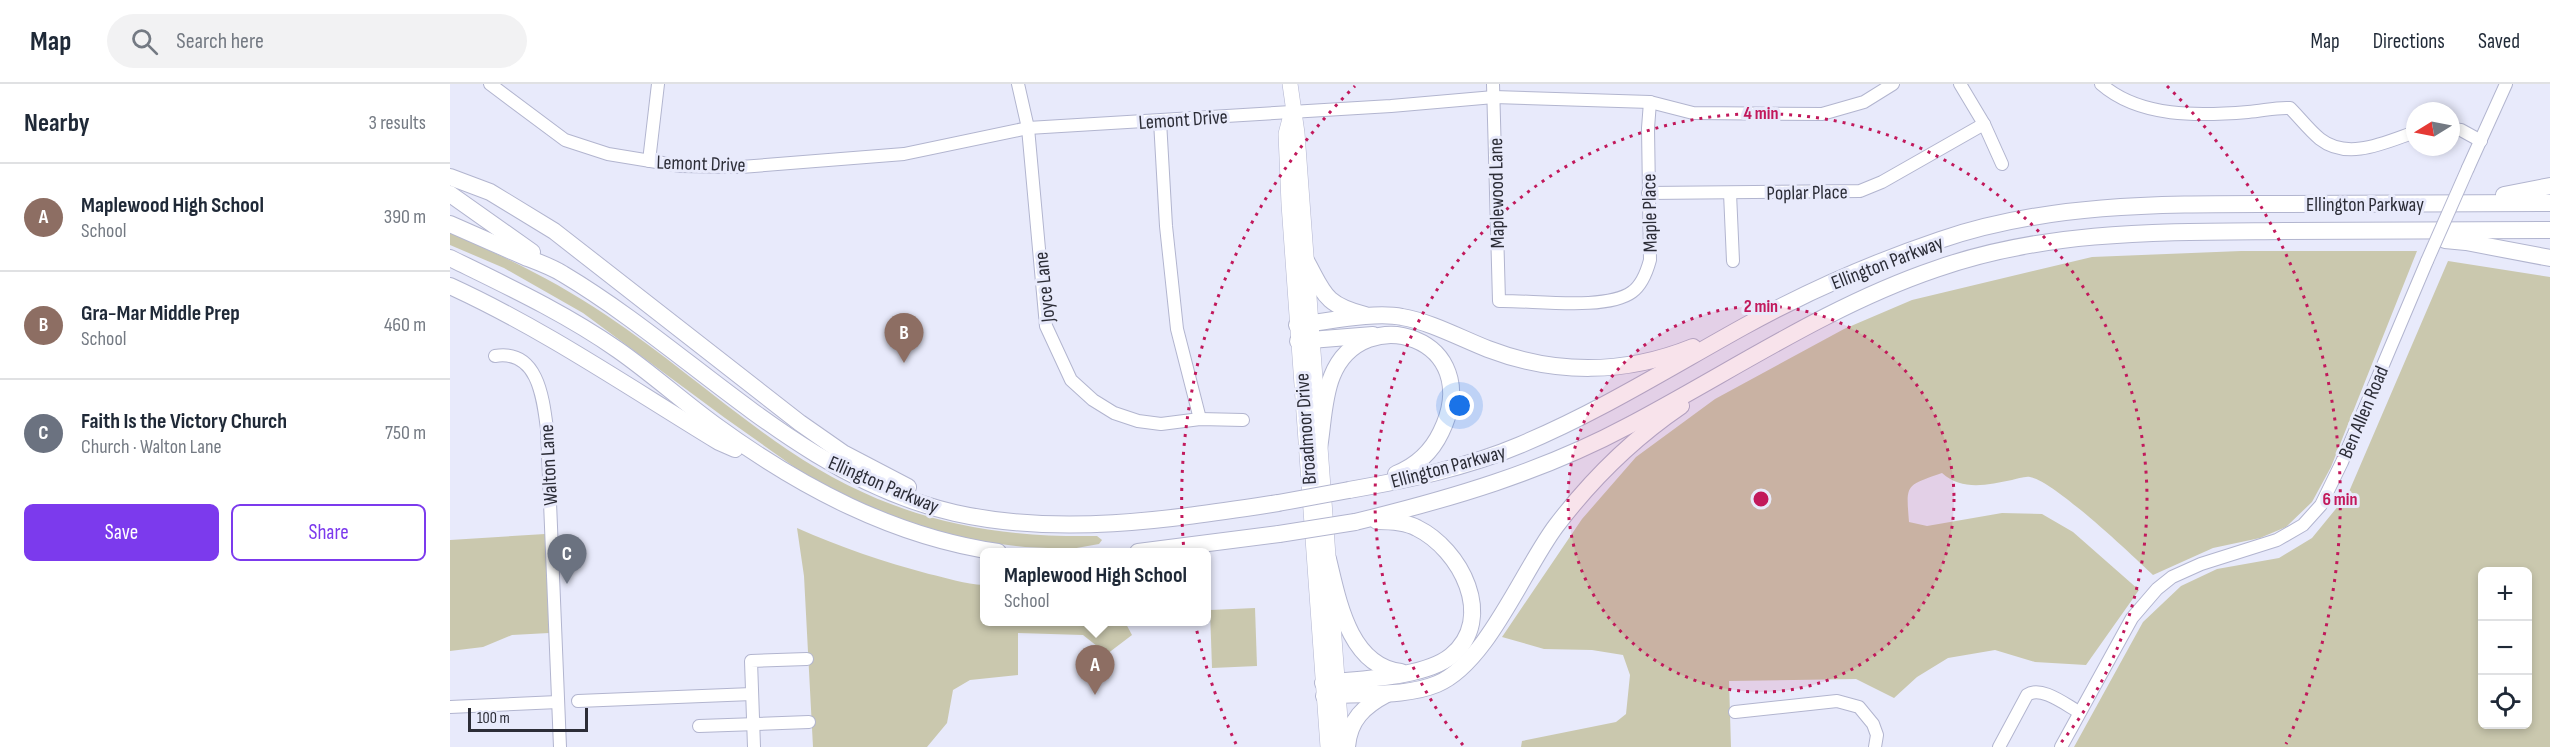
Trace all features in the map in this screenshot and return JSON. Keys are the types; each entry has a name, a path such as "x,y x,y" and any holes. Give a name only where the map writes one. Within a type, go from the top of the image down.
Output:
{"highway":[{"path":"450,177 490,192 554,231 826,441 900,484 961,506 1032,524"},
{"path":"2392,204 2499,196 2550,186"},
{"path":"450,194 562,273"},
{"name":"Ellington Parkway","path":"450,224 562,273 631,320 781,431 839,468 896,494 956,513 1032,524 1103,524 1155,520 1278,503 1450,469 1518,446 1628,394 1744,326 1824,286 1942,239 2014,220 2103,207 2550,203"},
{"name":"Ellington Parkway","path":"1169,548 1355,522 1460,494 1532,471 1605,438 1688,392 1715,380 1807,327 1896,284 1938,268 1984,255 2025,246 2111,234 2204,231 2550,230"},
{"path":"2337,232 2466,242 2550,258"},
{"path":"1304,257 1319,286 1332,302 1343,308 1372,316 1403,317 1522,360 1584,369 1648,361 1678,353 1744,326"},
{"name":"Ellington Parkway","path":"450,258 538,301 618,350 714,425 779,470 847,506 891,525 954,545 980,549"},
{"path":"450,265 477,272"},
{"path":"450,286 542,333 718,442 779,470"},
{"path":"1304,332 1372,316"},
{"path":"1304,332 1401,336 1424,344 1442,360 1451,382 1448,415 1433,445 1414,465 1349,490"},
{"path":"1319,448 1329,385 1337,366 1353,348 1370,339 1389,335"},
{"path":"1330,689 1390,692 1428,687 1449,678 1467,664 1482,645 1540,550 1589,486 1639,438 1715,380"},
{"path":"1330,689 1435,666 1459,648 1468,627 1472,608 1466,581 1458,564 1436,539 1415,526 1388,521 1355,522"},
{"path":"1328,560 1346,624 1356,642 1372,660 1394,671 1405,673"},
{"path":"1344,747 1358,715 1371,702 1390,692"}],"main road":[{"name":"Broadmoor Drive","path":"1290,84 1292,112 1297,133 1304,257 1304,332 1319,448 1328,560 1330,689 1328,747"},
{"name":"Broadmoor Drive","path":"1292,112 1286,134 1304,332 1330,689 1344,747"}],"street":[{"name":"Lemont Drive","path":"490,84 565,140 608,154 649,162 681,166 741,167 904,154 1028,128 1292,112 1494,90 1650,102 1693,113 1822,114 1864,102 1893,84"},
{"path":"649,162 658,84"},
{"name":"Joyce Lane","path":"1018,84 1028,128 1046,327 1071,380 1093,400 1114,413 1138,421 1161,424 1200,419 1243,420"},
{"path":"1960,84 1984,124 2002,164"},
{"path":"2101,84 2114,95 2131,103 2172,114 2249,112 2290,108 2321,140 2338,147 2355,150 2406,135"},
{"name":"Ben Allen Road","path":"2061,747 2132,618 2157,589 2172,577 2201,564 2277,540 2303,525 2321,505 2342,462 2427,261 2506,84"},
{"name":"Maplewood Lane","path":"1494,90 1499,301"},
{"name":"Maple Place","path":"1499,301 1604,302 1615,301 1634,291 1646,274 1650,260 1648,193 1650,102"},
{"path":"1160,121 1166,226 1177,329 1200,419"},
{"name":"Poplar Place","path":"1648,193 1860,191 1882,182 1984,124"},
{"path":"2460,130 2481,141"},
{"path":"1730,193 1733,261"},
{"name":"Walton Lane","path":"495,356 504,354 530,367 536,378 543,404 548,440 560,747"},
{"path":"754,747 751,661 807,659"},
{"path":"1999,747 2027,695 2031,692 2043,693 2079,712"},
{"path":"578,701 752,694"},
{"path":"1735,712 1837,701 1859,707 1873,724 1877,735 1875,747"},
{"path":"450,707 558,702"},
{"path":"699,726 809,722"}],"shaded area":[{"path":"450,233 569,291 629,331 788,450 861,492 898,507 974,527 1054,536 1097,536 1102,540 1099,544 1077,548 1048,548 968,540 923,529 824,488 583,313 504,268 450,245"},
{"path":"2241,251 2417,251 2331,467 2312,502 2286,527 2260,538 2213,548 2153,575 2074,504 2030,477 1975,485 1958,482 1942,473 1915,484 1908,493 1909,522 1927,526 2002,513 2042,514 2073,532 2139,590 2086,665 2035,662 1995,650 1948,658 1917,677 1894,698 1856,679 1729,681 1731,747 1521,747 1522,741 1616,722 1626,714 1630,675 1623,655 1592,650 1544,649 1502,637 1582,519 1636,457 1715,399 1844,329 1912,300 2092,257"},
{"path":"2448,261 2550,277 2550,747 2074,747 2143,622 2181,586 2217,569 2279,558 2312,538 2348,494"},
{"path":"797,528 846,548 895,564 956,581 980,584 980,626 1127,626 1132,635 1107,654 1083,635 1018,633 1018,675 970,680 953,690 947,723 927,747 813,747 804,576"},
{"path":"545,534 549,633 512,635 483,647 450,651 450,540"},
{"path":"1255,608 1257,666 1212,668 1211,610"}],"place":[{"name":"Gra-Mar Middle Prep","path":"904,363"},
{"name":"Faith Is the Victory Church","path":"567,584"},
{"name":"Maplewood High School","path":"1095,695"}]}
